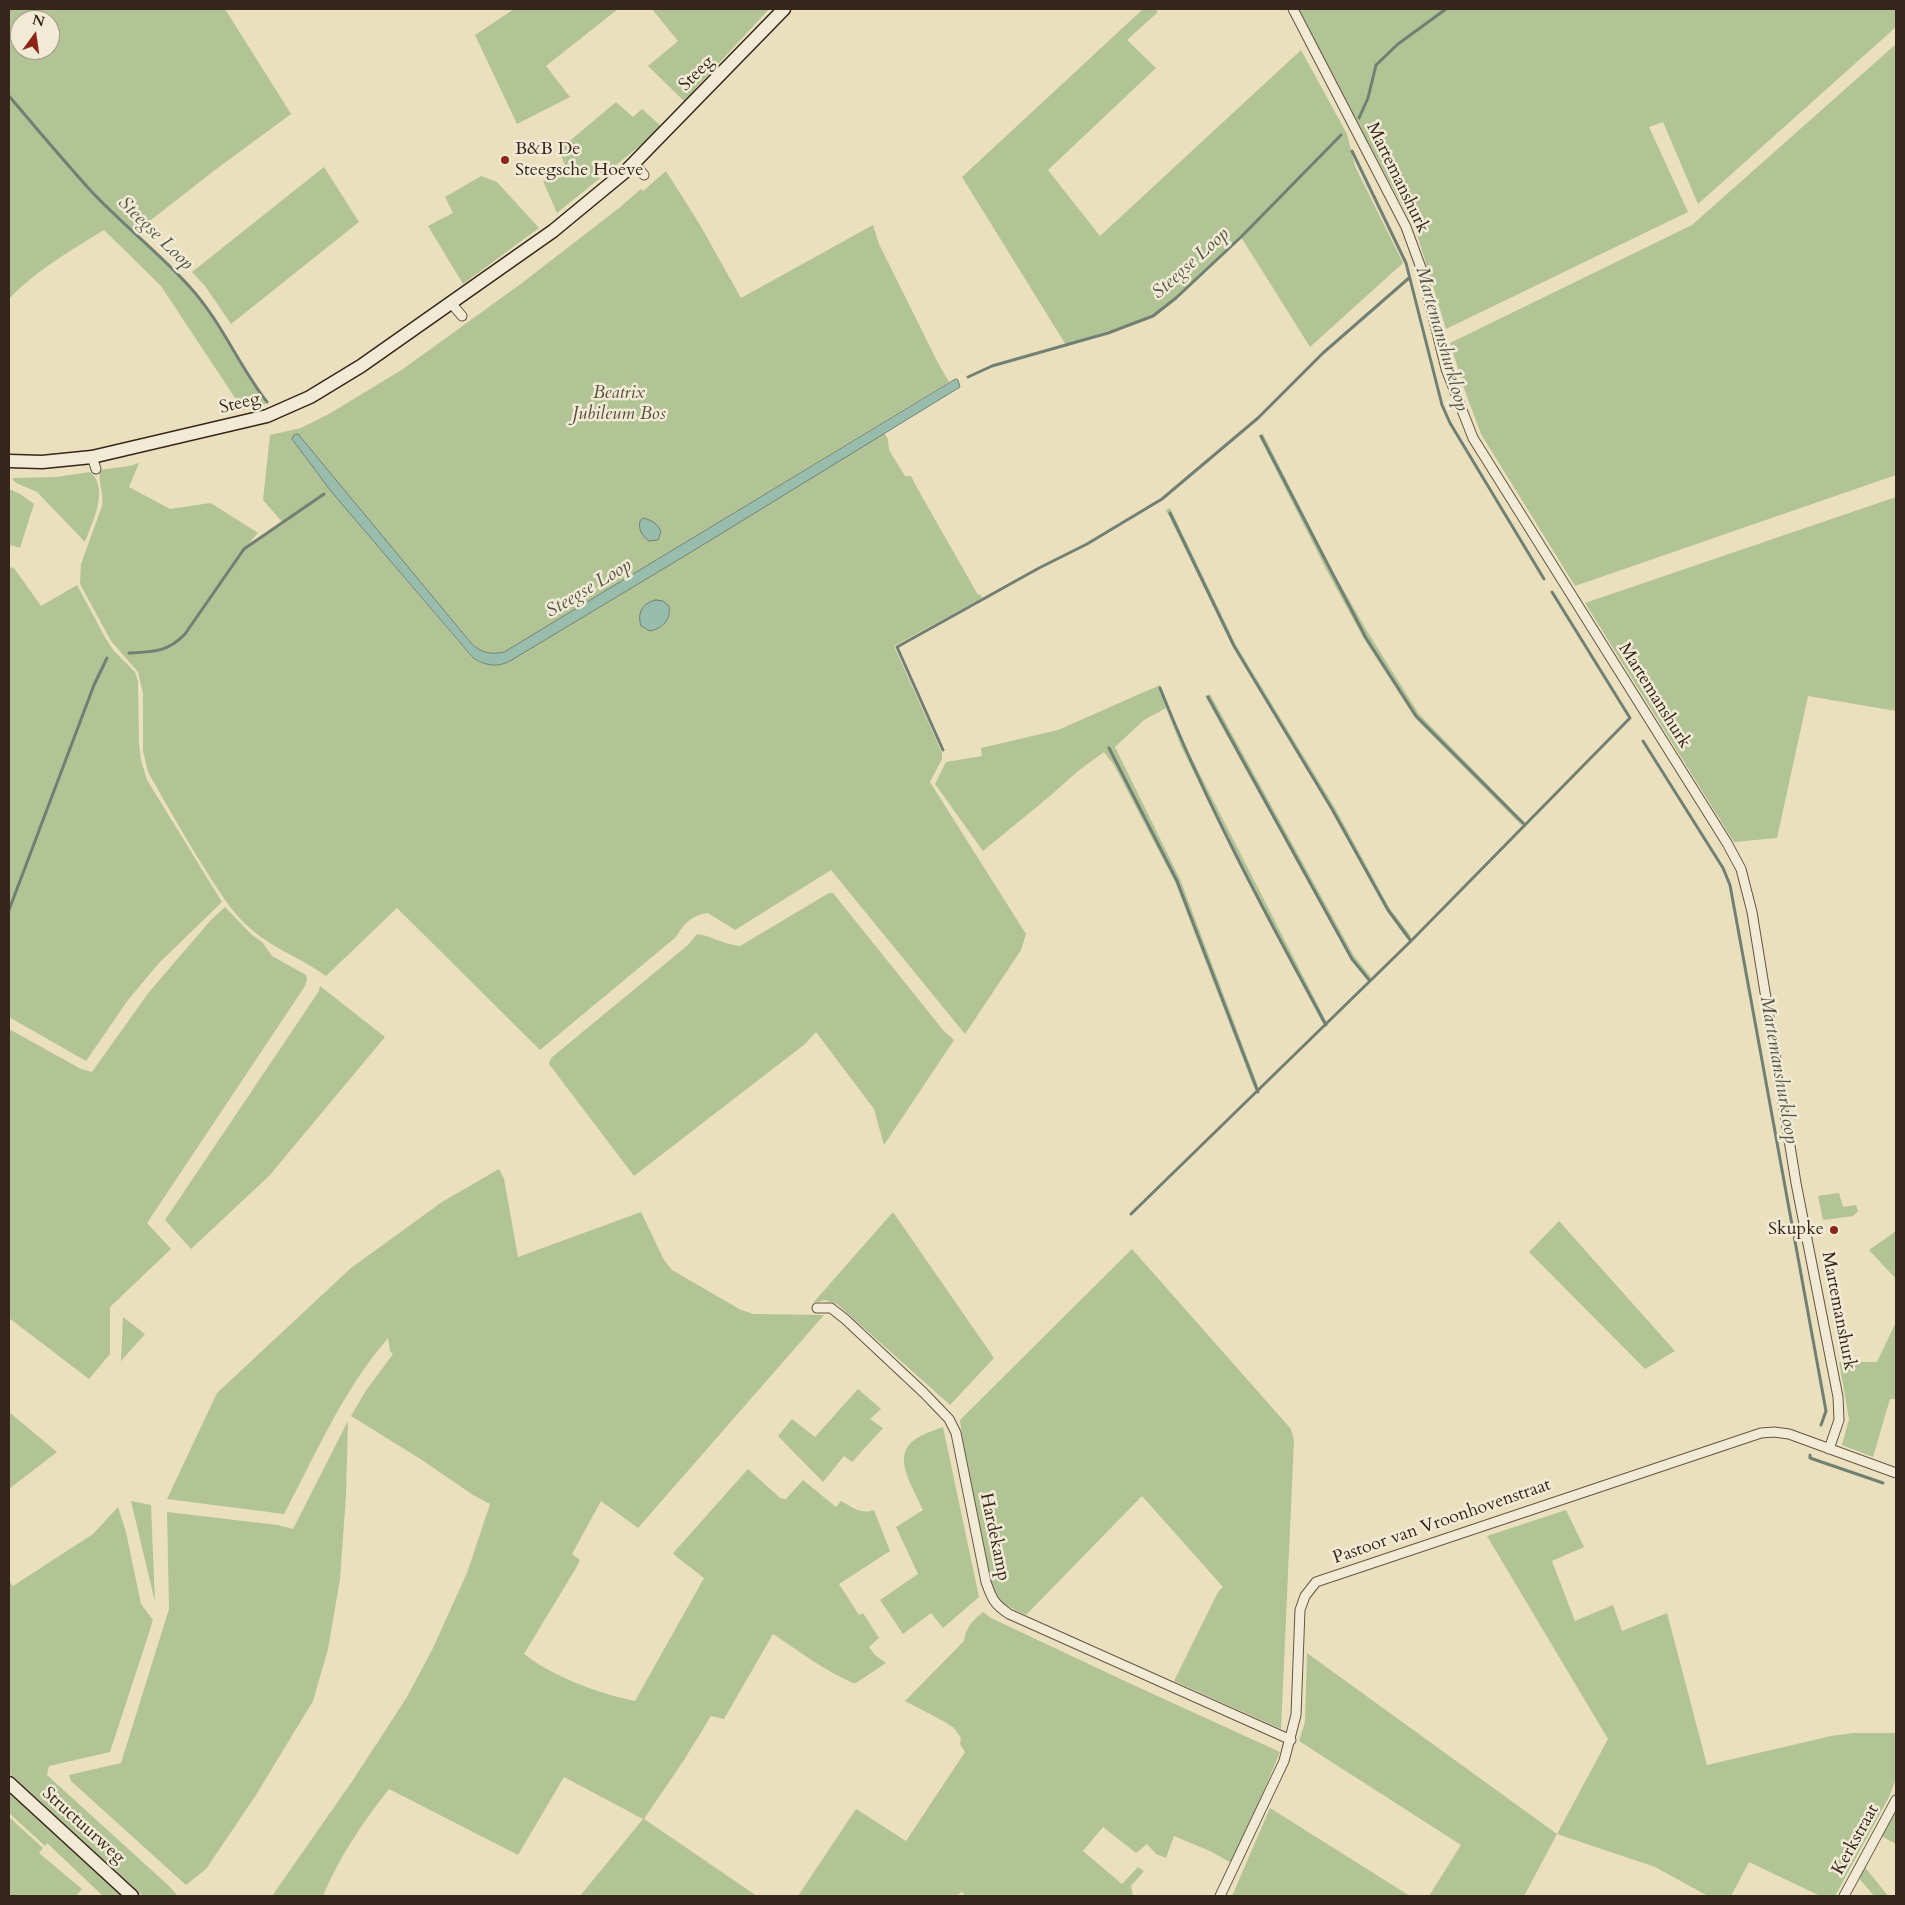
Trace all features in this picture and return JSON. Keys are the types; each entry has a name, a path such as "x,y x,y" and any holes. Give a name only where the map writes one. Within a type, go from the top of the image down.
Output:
{"street":[{"name":"Steeg","path":"9,461 94,463 267,416 310,396 361,366 553,231 634,163 784,9"},
{"name":"Martemanshurk","path":"1293,9 1406,227 1422,268 1446,369 1473,438 1680,767 1741,869 1752,912 1796,1183 1838,1397 1839,1420 1829,1449"},
{"path":"634,163 644,175"},
{"path":"451,303 462,316"},
{"name":"Hardekamp","path":"817,1308 831,1308 845,1319 949,1419 956,1432 986,1582 992,1599 997,1606 1009,1614 1291,1740"},
{"name":"Pastoor van Vroonhovenstraat","path":"1220,1896 1284,1760 1291,1740 1296,1715 1300,1610 1305,1596 1316,1582 1756,1434 1781,1432 1896,1473"},
{"name":"Structuurweg","path":"9,1782 132,1896"},
{"name":"Kerkstraat","path":"1844,1896 1896,1800"}],"green space":[{"path":"9,9 225,9 291,114 147,223 136,235 199,298 266,404 243,410 161,286 104,230 42,270 9,299"},
{"path":"514,9 618,9 546,66 570,97 517,124 475,35"},
{"path":"652,9 769,9 684,101 648,66 678,41"},
{"path":"1143,9 1155,9 1158,12 1127,40 1156,68 1048,170 1100,236 1301,50 1347,134 1355,166 1403,263 1310,347 1241,237 1176,298 1153,316 1066,345 962,177"},
{"path":"1296,9 1896,9 1896,27 1698,204 1663,122 1649,127 1688,212 1446,329 1416,231"},
{"path":"1896,44 1896,475 1575,586 1481,434 1450,343 1692,225"},
{"path":"616,102 633,117 642,109 661,126 642,144 557,213 543,181 566,168 559,150"},
{"path":"324,167 359,222 231,324 205,286 192,272"},
{"name":"Beatrix Jubileum Bos","path":"666,171 700,225 741,298 873,225 879,244 949,382 504,652 499,653 482,651 471,643 298,434 294,435 292,439 330,490 472,658 486,664 495,665 510,661 884,433 888,439 889,450 905,476 911,476 978,595 980,594 982,598 894,646 942,753 942,759 930,782 1026,934 1021,950 965,1034 831,870 735,930 708,913 693,918 685,924 676,937 540,1050 397,908 326,976 270,943 246,924 229,905 202,864 148,772 143,751 143,693 138,672 111,641 80,584 81,564 102,506 100,470 139,463 129,487 170,509 210,503 258,533 249,543 284,524 263,500 270,435 301,428 329,414 403,369 522,283 641,189 643,191"},
{"path":"481,176 497,182 539,228 463,284 428,226 453,213 445,197"},
{"path":"1263,434 1331,568 1367,631 1419,714 1524,822 1521,825 1415,718 1364,639 1328,573 1259,436"},
{"path":"90,472 96,479 99,487 99,496 95,516 85,542 37,492 16,483 12,478 56,477"},
{"path":"9,489 34,504 20,548 11,545 9,552"},
{"path":"1896,497 1896,711 1808,696 1777,838 1734,842 1585,603"},
{"path":"1170,508 1236,645 1335,808 1390,909 1411,936 1407,939 1387,911 1331,810 1233,646 1166,510"},
{"path":"9,567 14,568 41,606 77,585 114,651 135,672 138,681 139,743 141,760 147,780 222,902 159,963 128,1000 86,1061 9,1017"},
{"path":"1160,685 1185,745 1326,1021 1323,1024 1226,838 1181,746 1166,708 1144,720 1115,747 1180,879 1258,1086 1255,1090 1175,882 1114,765 1104,752 1078,771 983,851 935,784 946,762 982,756 981,748 1058,730"},
{"path":"1210,694 1354,956 1371,977 1368,980 1351,960 1205,696"},
{"path":"829,893 833,893 943,1030 954,1040 884,1145 874,1109 816,1032 805,1044 634,1176 549,1064 551,1058 688,945 697,934 740,946"},
{"path":"225,907 251,934 263,943 272,956 306,975 305,986 147,1223 171,1249 110,1307 110,1354 89,1379 9,1318 9,1029 81,1069 92,1072 149,992 211,920"},
{"path":"320,986 385,1037 269,1176 191,1249 165,1220 319,991"},
{"path":"499,1169 504,1179 518,1257 641,1212 664,1260 672,1270 741,1310 754,1314 824,1315 638,1528 601,1501 572,1554 580,1560 576,1568 524,1654 548,1670 576,1683 606,1694 635,1701 704,1578 673,1554 748,1469 780,1498 786,1499 803,1480 836,1507 841,1501 861,1511 874,1510 890,1551 839,1584 859,1615 863,1613 879,1638 869,1647 875,1655 886,1663 856,1683 853,1683 821,1666 773,1634 724,1719 711,1716 644,1819 757,1896 580,1896 643,1819 564,1777 518,1855 389,1789 352,1840 336,1867 323,1896 272,1896 353,1780 407,1697 433,1648 467,1573 490,1504 351,1416 365,1392 393,1354 390,1351 388,1338 357,1379 344,1401 284,1514 167,1499 217,1393 351,1268 442,1202"},
{"path":"1839,1193 1843,1207 1856,1205 1858,1211 1853,1216 1823,1220 1818,1196"},
{"path":"893,1212 994,1358 950,1405 837,1304 825,1300 813,1303"},
{"path":"1559,1221 1675,1351 1645,1369 1529,1252"},
{"path":"1896,1231 1896,1279 1869,1250"},
{"path":"1132,1249 1291,1429 1294,1440 1281,1729 1174,1681 1218,1592 1223,1587 1142,1496 1026,1615 995,1600 992,1594 964,1453 960,1420"},
{"path":"123,1317 145,1334 120,1362 121,1360"},
{"path":"1896,1322 1896,1399 1890,1399 1873,1457 1842,1445 1849,1419 1839,1362 1877,1362"},
{"path":"858,1389 881,1409 870,1419 883,1428 852,1462 844,1456 823,1482 778,1436 792,1419 815,1437"},
{"path":"9,1412 57,1452 9,1489"},
{"path":"348,1421 346,1495 340,1579 328,1649 313,1701 256,1795 206,1869 186,1885 71,1781 69,1775 121,1763 169,1609 167,1512 278,1525 293,1529"},
{"path":"943,1427 979,1597 943,1628 931,1613 903,1634 880,1600 918,1574 896,1527 923,1510 909,1480 904,1460 906,1451 911,1443 929,1432"},
{"path":"131,1501 151,1505 155,1602"},
{"path":"118,1507 126,1532 141,1604 153,1620 110,1752 49,1766 47,1775 169,1886 176,1896 143,1896 9,1773 9,1581 13,1586 93,1534"},
{"path":"1566,1510 1584,1547 1552,1561 1575,1621 1613,1605 1622,1631 1667,1613 1707,1765 1831,1736 1853,1733 1896,1733 1896,1779 1889,1797 1835,1896 1818,1895 1749,1862 1731,1896 1708,1896 1655,1867 1557,1834 1608,1739 1487,1536"},
{"path":"983,1612 991,1618 1280,1752 1233,1864 1210,1851 1174,1836 1166,1858 1156,1854 1147,1844 1136,1853 1103,1827 1083,1851 1122,1884 1138,1867 1144,1871 1131,1886 1133,1896 965,1896 962,1892 956,1896 798,1896 856,1809 906,1841 965,1752 960,1744 961,1738 954,1728 905,1701 964,1641 970,1624"},
{"path":"1307,1653 1557,1834 1524,1896 1429,1896 1461,1845 1299,1741 1305,1722"},
{"path":"9,1791 125,1896 103,1896 47,1843 45,1846 9,1813"},
{"path":"1270,1808 1410,1896 1232,1896"},
{"path":"1896,1808 1896,1844 1881,1836"},
{"path":"9,1817 43,1848 39,1853 82,1889 76,1896 9,1896"},
{"path":"1864,1866 1888,1896 1874,1896 1858,1877"}],"shaded area":[{"path":"956,379 960,387 510,661 495,665 486,664 473,658 330,490 292,439 294,435 298,434 471,643 482,651 499,653 504,652"},
{"path":"644,518 657,525 661,532 658,540 649,541 643,535 640,530 640,521"},
{"path":"656,600 663,601 669,606 669,615 665,623 659,628 650,631 641,626 640,613 644,606"}],"waterway":[{"name":"Steegse Loop","path":"1359,118 1368,98 1376,65 1398,44 1446,9"},
{"name":"Steegse Loop","path":"9,96 91,191 189,286 211,314 267,402"},
{"name":"Steegse Loop","path":"968,377 992,366 1108,333 1153,316 1176,298 1241,237 1341,135"},
{"name":"Martemanshurkloop","path":"1352,151 1406,263 1442,405 1450,423 1544,579"},
{"path":"943,750 897,647 1039,568 1087,544 1162,499 1258,418 1323,353 1409,278"},
{"path":"1261,436 1366,638 1416,716 1525,825"},
{"path":"129,653 160,650 179,640 244,549 324,494"},
{"path":"1170,513 1234,646 1332,809 1388,910 1411,941"},
{"path":"1131,1214 1411,941 1630,718 1552,592"},
{"path":"9,910 94,685 107,658"},
{"path":"1160,688 1217,817 1259,901 1326,1025"},
{"path":"1208,697 1352,959 1370,981"},
{"name":"Martemanshurkloop","path":"1643,741 1723,868 1730,885 1826,1411 1821,1425"},
{"path":"1109,748 1177,881 1258,1092"},
{"path":"1810,1455 1810,1458 1883,1483"}],"place":[{"name":"B&B De Steegsche Hoeve","path":"505,160"},
{"name":"Skupke","path":"1834,1230"}]}
